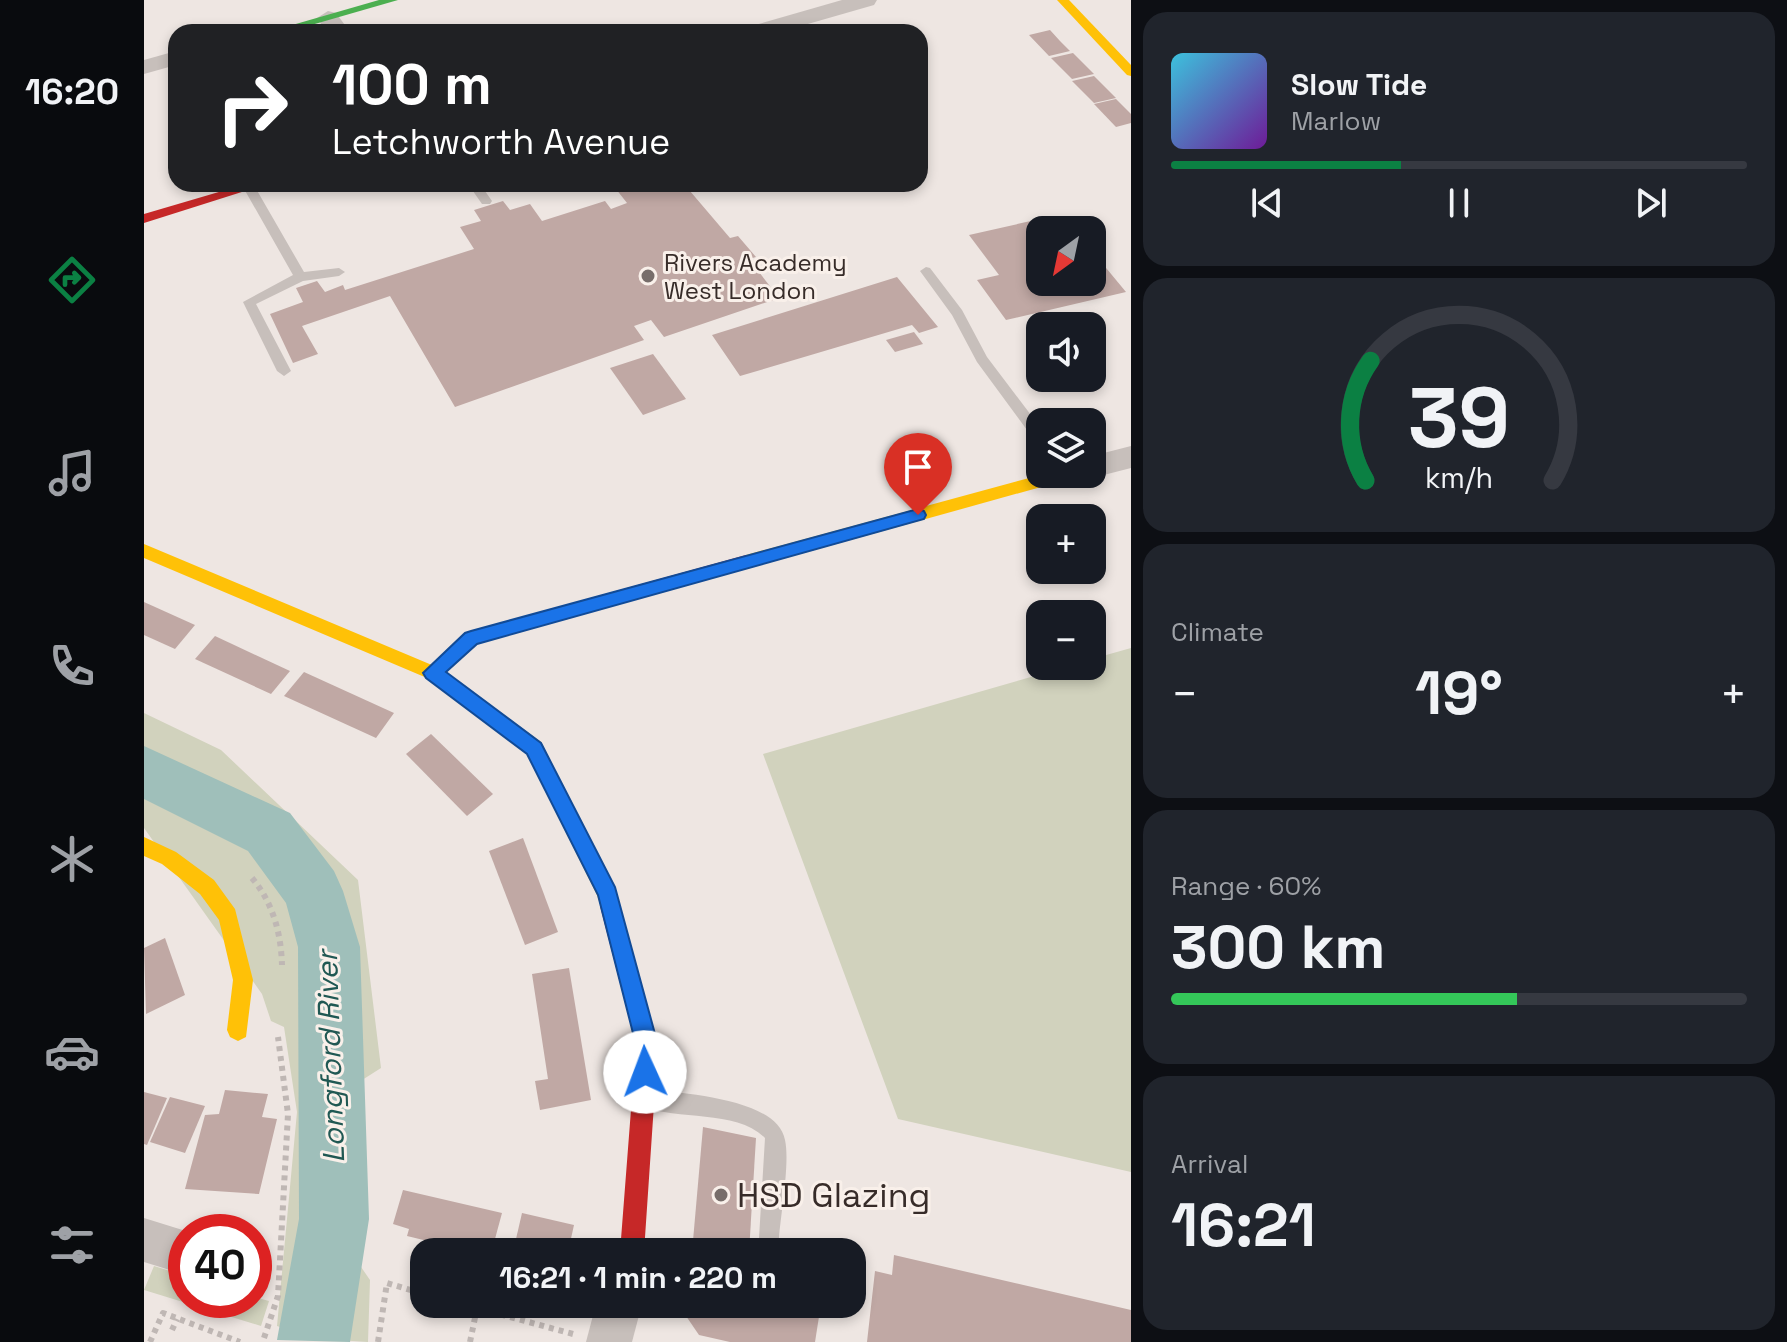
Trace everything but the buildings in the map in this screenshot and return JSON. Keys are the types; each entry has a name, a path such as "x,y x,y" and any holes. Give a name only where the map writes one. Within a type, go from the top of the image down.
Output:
{"street":[{"path":"335,24 392,0"},
{"path":"784,24 866,0"},
{"path":"1063,0 1131,72"},
{"path":"144,67 168,60"},
{"path":"144,219 234,192"},
{"path":"1106,463 1131,457"},
{"path":"433,673 471,638 1026,485"},
{"path":"144,551 433,673 534,748 607,894 647,1045 633,1238"},
{"path":"144,846 169,858 207,887 228,916 243,980 238,1030"},
{"path":"144,1240 168,1247"},
{"path":"599,1340 611,1318"}],"lane":[{"path":"257,192 300,277"},
{"path":"480,192 486,201"},
{"path":"926,271 957,313 982,359 1026,418"},
{"path":"284,371 249,302 300,277 339,272"},
{"path":"644,1098 722,1111 759,1121 769,1127 775,1136 776,1148 769,1238"}],"path":[{"path":"238,1030 271,1028 277,1033 288,1114 278,1296 264,1338"},
{"path":"378,1342 387,1283 410,1290"},
{"path":"150,1342 163,1313 240,1342"},
{"path":"470,1342 475,1318"},
{"path":"515,1318 599,1340"},
{"path":"172,1330 177,1319"}],"green space":[{"path":"1131,648 1131,1172 898,1119 763,754 1026,678 1106,680 1106,655"},
{"path":"144,713 221,750 358,880 381,1068 359,1082 359,1264 370,1280 368,1342 322,1339 352,1116 350,991 337,890 281,827 144,756"},
{"path":"144,785 241,840 285,891 308,946 317,1143 313,1235 295,1332 277,1326 297,1112 284,1027 271,1021 262,994 144,828"},
{"path":"154,1266 168,1270 168,1297 144,1290"},
{"path":"235,1318 264,1318 261,1326"}],"waterway":[{"name":"Longford River","path":"144,771 269,832 313,891 329,947 334,1219 314,1340"}],"traffic: fast":[{"path":"304,24 392,0"}],"traffic: slow":[{"path":"1063,0 1131,72"},
{"path":"746,562 1026,485"},
{"path":"144,551 433,673 534,748 607,894 610,906"},
{"path":"144,846 169,858 207,887 228,916 243,980 238,1030"}],"traffic: jam":[{"path":"144,219 233,192"},
{"path":"433,673 471,638 746,562"},
{"path":"610,906 647,1045 633,1238"}],"place":[{"name":"Rivers Academy West London","path":"648,276"},
{"name":"HSD Glazing","path":"721,1195"}],"route":[{"path":"645,1072 647,1045 607,894 534,748 433,673 471,638 918,515"}]}
